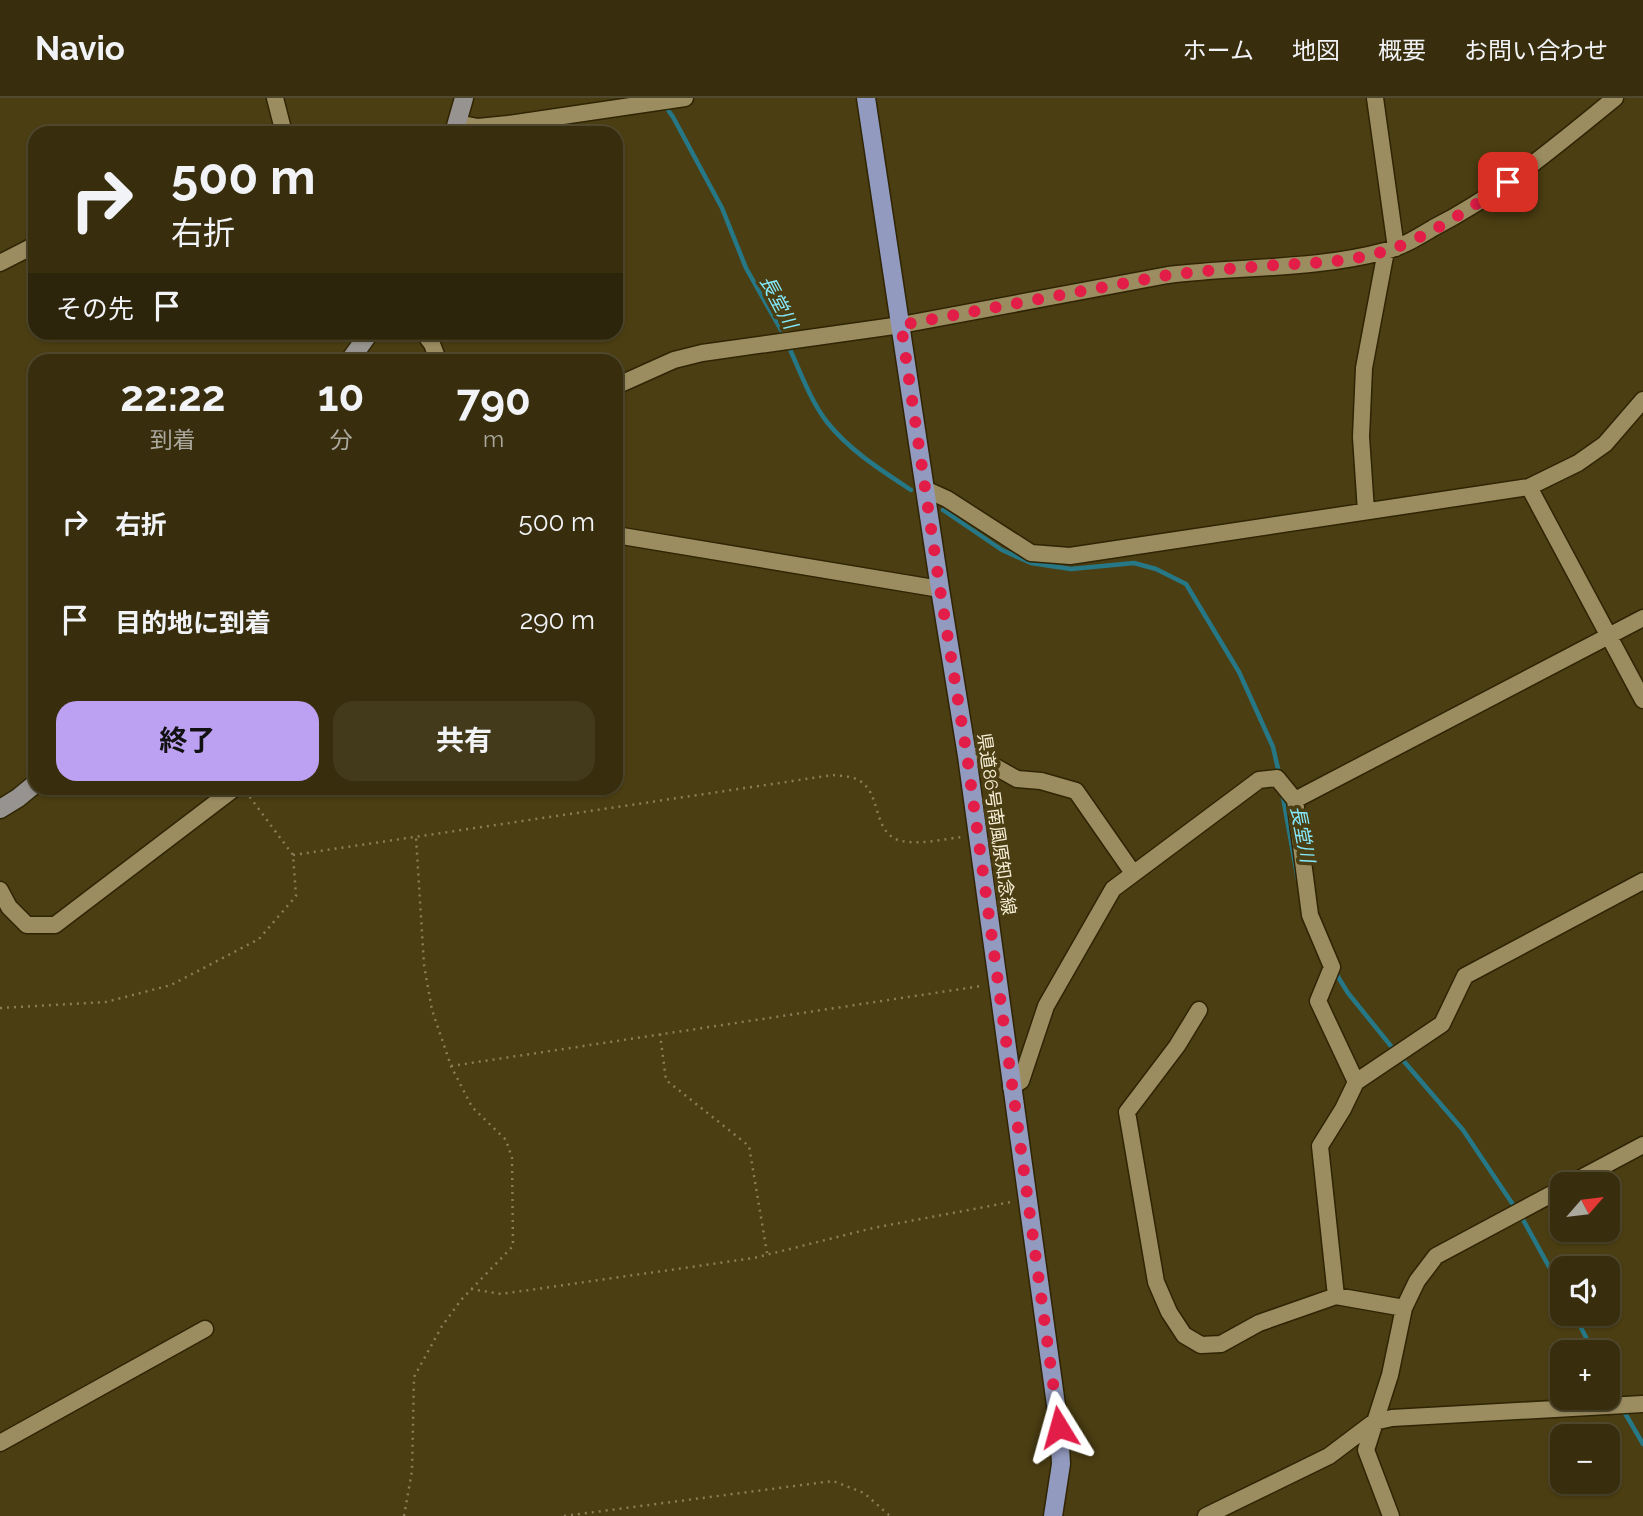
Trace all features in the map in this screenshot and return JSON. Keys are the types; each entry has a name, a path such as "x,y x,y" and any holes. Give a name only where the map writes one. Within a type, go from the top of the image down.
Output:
{"main road":[{"name":"県道86号南風原知念線","path":"866,98 967,756 1059,1427 1061,1464 1053,1516"}],"street":[{"path":"275,98 282,126"},
{"path":"456,126 464,98"},
{"path":"488,126 685,98"},
{"path":"1366,512 1361,437 1364,368 1391,250 1376,98"},
{"path":"623,383 674,360 702,353 901,325 1168,275 1336,261 1391,250 1487,197 1615,98"},
{"path":"0,263 28,249"},
{"path":"925,489 947,499 1031,553 1070,556 1529,487 1578,463 1605,444 1643,400"},
{"path":"1529,487 1643,700"},
{"path":"623,536 940,589"},
{"path":"1295,800 1643,618"},
{"path":"967,756 976,756 1017,779 1041,781 1076,791 1133,873"},
{"path":"1012,1087 1021,1081 1046,1006 1114,889 1259,780 1277,778 1295,800 1310,915 1332,967 1318,1000 1356,1082"},
{"path":"0,808 28,790"},
{"path":"0,890 9,906 27,925 55,925 226,795"},
{"path":"1336,1296 1320,1146 1356,1082 1442,1024 1465,976 1643,881"},
{"path":"1199,1010 1177,1046 1127,1112 1156,1282 1169,1312 1184,1335 1201,1345 1221,1344 1259,1324 1336,1296 1404,1308"},
{"path":"1592,1172 1643,1145"},
{"path":"1391,1516 1366,1450 1390,1375 1404,1308 1417,1281 1436,1256 1550,1195"},
{"path":"0,1443 205,1329"},
{"path":"1206,1516 1329,1455 1374,1422 1392,1418 1643,1404"}],"path":[{"path":"293,855 833,775 859,780 866,786 877,814 892,837 901,841 978,836"},
{"path":"0,1008 106,1002 172,985 259,939 296,896 293,855 248,795"},
{"path":"404,1516 412,1471 414,1377 442,1326 471,1289 513,1246 512,1158 506,1140 472,1107 452,1066 432,1010 424,965 416,837"},
{"path":"452,1066 998,983"},
{"path":"660,1034 666,1080 749,1146 767,1253"},
{"path":"471,1289 501,1294 754,1258 873,1228 1028,1199"},
{"path":"564,1516 834,1481 864,1493 890,1516"}],"waterway":[{"name":"長堂川","path":"665,106 722,208 746,268 785,337"},
{"name":"長堂川","path":"788,345 810,395 827,422 856,451 911,490"},
{"name":"長堂川","path":"943,510 1002,550 1031,563 1071,569 1134,563 1156,569 1186,584 1239,672 1273,747 1279,773"},
{"name":"長堂川","path":"1282,792 1298,880"},
{"name":"長堂川","path":"1335,972 1348,993 1395,1051"},
{"name":"長堂川","path":"1401,1058 1463,1130 1516,1209"},
{"name":"長堂川","path":"1521,1216 1550,1268"},
{"name":"長堂川","path":"1580,1326 1587,1340"},
{"name":"長堂川","path":"1622,1408 1643,1444"}],"route":[{"path":"1059,1427 967,756 901,325 1168,275 1336,261 1365,256 1396,248 1451,219 1508,182"}]}
